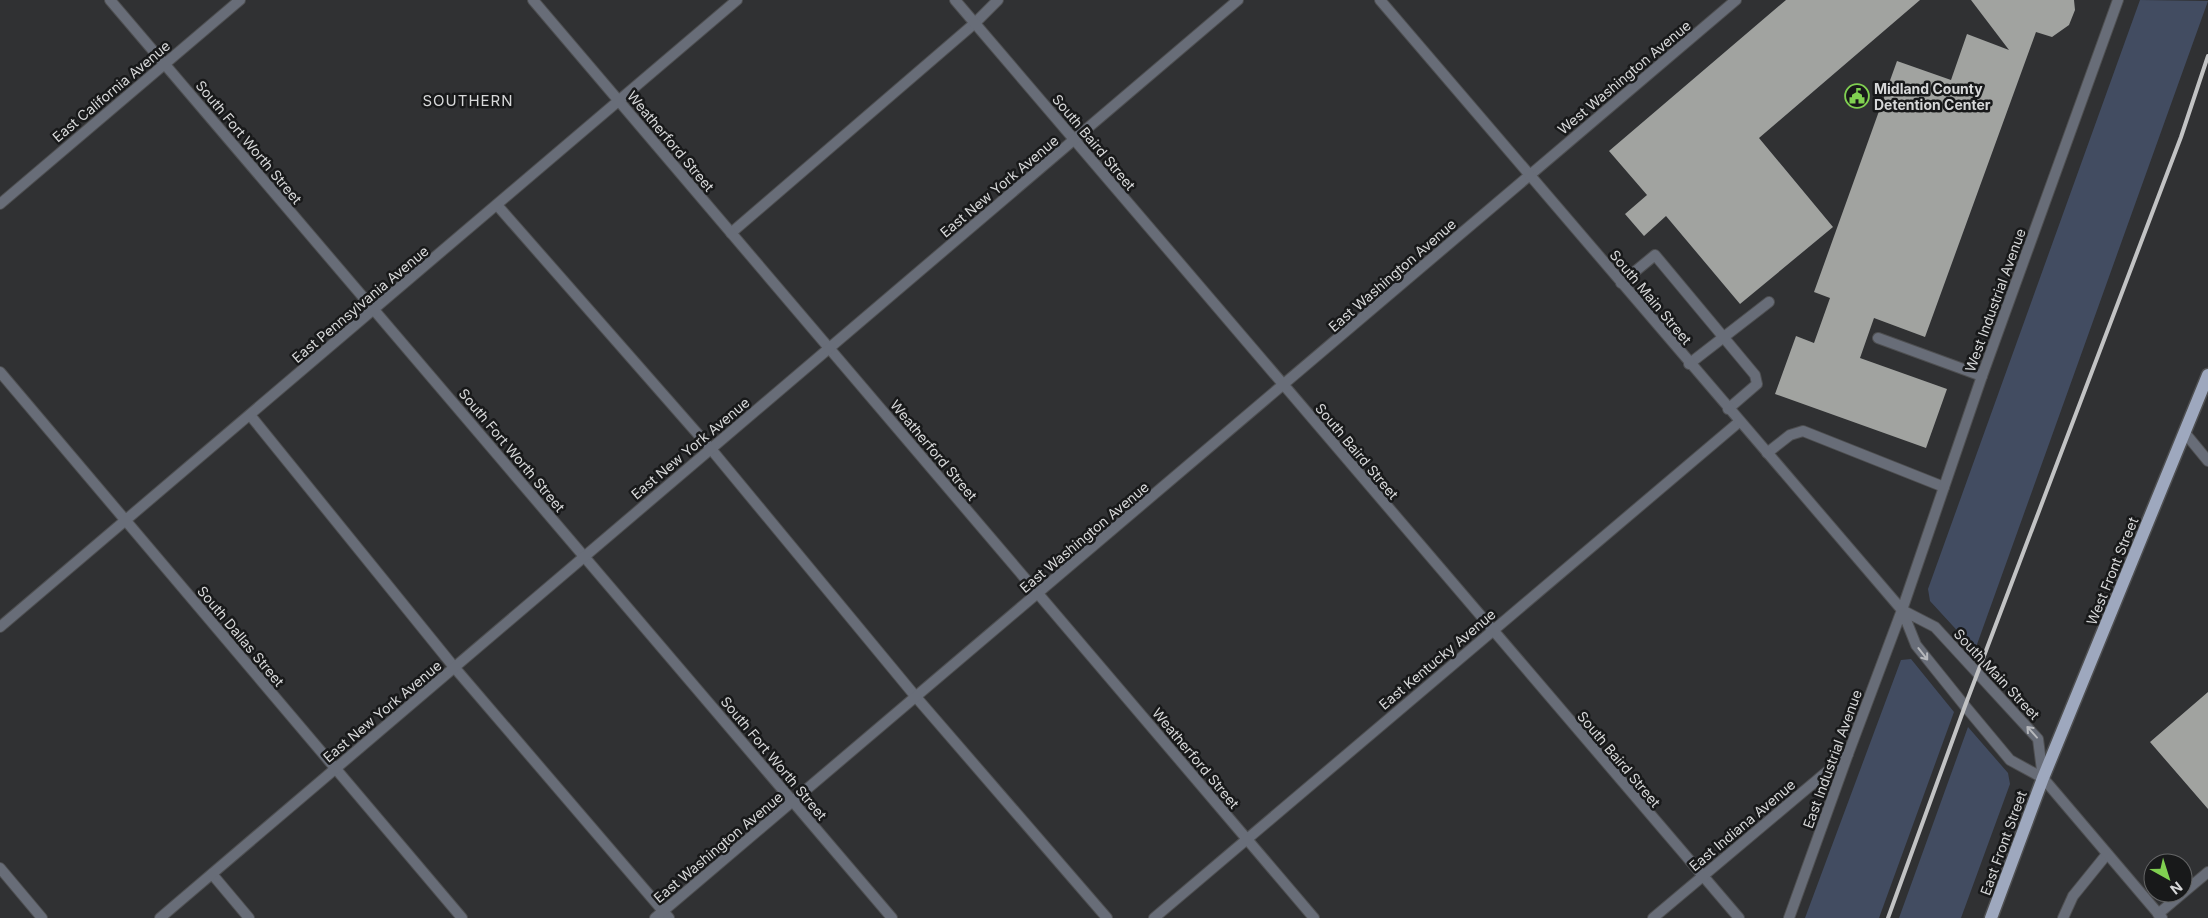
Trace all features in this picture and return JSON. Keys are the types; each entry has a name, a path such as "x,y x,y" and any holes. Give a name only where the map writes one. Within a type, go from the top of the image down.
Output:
{"main road":[{"name":"West Front Street","path":"2043,778 2208,375"},
{"name":"East Front Street","path":"1991,918 2043,778"}],"street":[{"name":"South Fort Worth Street","path":"110,0 892,918"},
{"name":"East California Avenue","path":"0,204 240,0"},
{"name":"Weatherford Street","path":"533,0 1314,918"},
{"name":"East Pennsylvania Avenue","path":"0,627 737,0"},
{"name":"South Baird Street","path":"955,0 1702,877 1739,918"},
{"path":"731,233 975,23 998,0"},
{"name":"East New York Avenue","path":"160,918 1238,0"},
{"name":"South Main Street","path":"1380,0 1620,283 1902,610 1916,645 1964,706 2010,760 2043,778 2160,916"},
{"name":"West Washington Avenue","path":"1530,176 1736,0"},
{"name":"West Industrial Avenue","path":"1902,610 1982,376 2118,0"},
{"name":"East Washington Avenue","path":"662,916 793,801 1530,176"},
{"path":"497,205 711,449 916,697 1107,918"},
{"path":"1620,283 1655,255 1755,375 1756,384 1728,409"},
{"path":"1690,364 1769,302"},
{"path":"1878,338 1982,376"},
{"name":"South Dallas Street","path":"0,372 462,918"},
{"path":"250,415 454,667 662,916"},
{"name":"East Kentucky Avenue","path":"1154,918 1739,422"},
{"path":"1767,453 1790,435 1803,431 1944,487"},
{"path":"2185,433 2208,461"},
{"name":"South Main Street","path":"1902,610 1935,627 2038,739 2043,778"},
{"name":"East Industrial Avenue","path":"1789,918 1902,610"},
{"name":"East Indiana Avenue","path":"1653,918 1848,754"},
{"path":"2063,918 2073,896 2107,854"},
{"path":"0,868 42,918"},
{"path":"2193,885 2208,872"},
{"path":"212,874 249,918"},
{"path":"2160,916 2173,903"}],"shaded area":[{"path":"2140,0 2208,1 1975,650 1930,601 1928,589"},
{"path":"1911,659 1954,712 1879,918 1805,918 1901,660"},
{"path":"1968,727 2008,773 2010,784 1961,918 1899,918"}],"building":[{"path":"1786,0 1920,0 1759,138 1833,227 1740,304 1666,216 1644,236 1625,214 1647,195 1609,151"},
{"path":"1971,0 2074,0 2075,10 2069,25 2052,37 2036,32 1925,337 1874,318 1860,358 1947,389 1926,448 1775,394 1796,336 1814,343 1830,298 1814,292 1897,61 1951,80 1967,34 2009,50"},
{"path":"2208,692 2208,809 2150,742"}],"railway":[{"path":"1888,918 1965,706 2181,137 2208,56"}],"place":[{"name":"Midland County Detention Center","path":"1857,96"}],"district":[{"name":"SOUTHERN","path":"468,100"}]}
